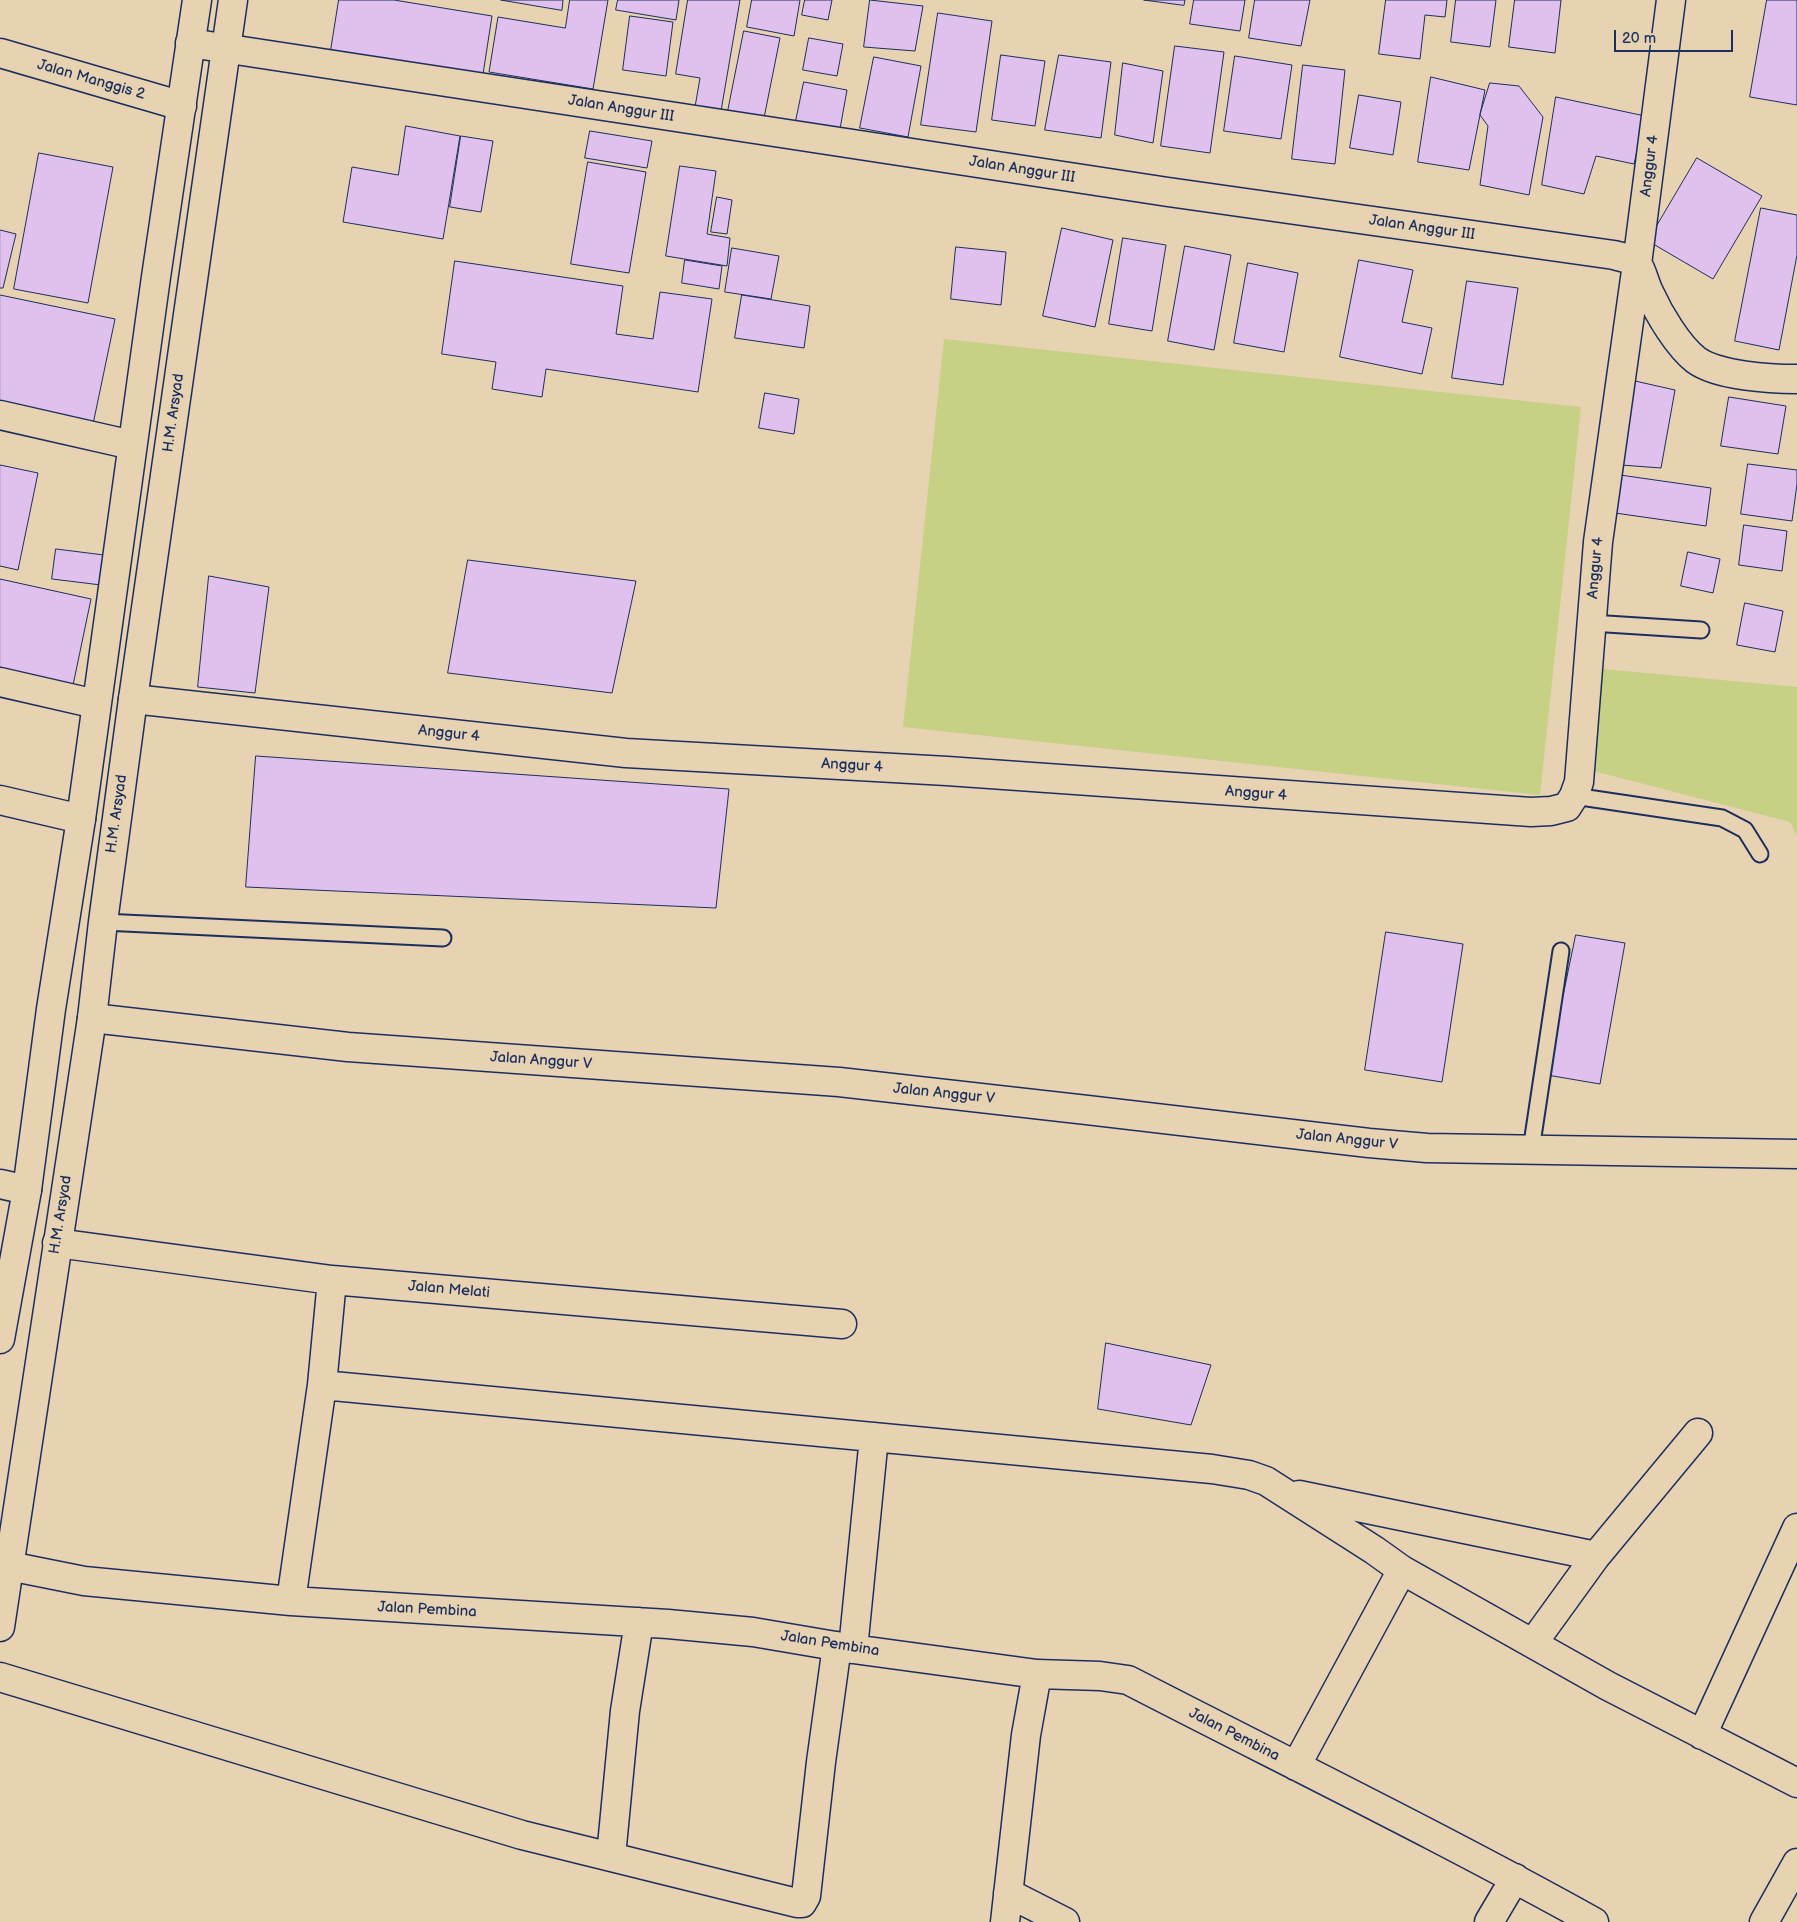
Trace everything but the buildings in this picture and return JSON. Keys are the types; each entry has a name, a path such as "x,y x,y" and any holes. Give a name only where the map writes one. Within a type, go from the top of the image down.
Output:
{"street":[{"path":"0,1339 27,1190 51,1009 81,819 132,445 197,0"},
{"name":"H.M. Arsyad","path":"0,1628 92,1018 133,699 211,159 232,0"},
{"name":"Anggur 4","path":"133,699 626,753 947,771 1532,812 1551,811 1567,807 1574,796 1579,782 1598,542 1637,264 1671,0"},
{"name":"Jalan Anggur III","path":"190,43 1168,192 1614,255 1626,258 1637,264"},
{"name":"Jalan Manggis 2","path":"0,53 182,106"},
{"path":"1637,264 1650,295 1662,316 1682,346 1697,360 1717,368 1745,375 1797,379"},
{"path":"0,415 132,445"},
{"path":"0,682 96,704"},
{"path":"0,800 81,819"},
{"name":"Jalan Anggur V","path":"92,1018 348,1047 848,1083 1369,1143 1427,1148 1797,1154"},
{"path":"0,1184 27,1190"},
{"name":"Jalan Melati","path":"57,1243 332,1280 842,1324"},
{"path":"291,1601 322,1385 332,1280"},
{"path":"322,1385 1212,1469 1249,1475 1266,1481 1402,1570 1608,1686 1797,1783"},
{"path":"1533,1643 1596,1556 1698,1433"},
{"path":"0,1676 522,1835 802,1903 806,1896 821,1762 845,1648 874,1437"},
{"path":"1282,1492 1596,1556"},
{"path":"1702,1735 1797,1528"},
{"name":"Jalan Pembina","path":"9,1566 84,1581 291,1601 638,1622 753,1632 845,1648 1037,1674 1100,1676 1128,1680 1514,1878 1594,1922"},
{"path":"1296,1766 1402,1570"},
{"path":"611,1856 625,1711 638,1622"},
{"path":"1005,1922 1026,1735 1037,1674"},
{"path":"1764,1922 1797,1863"},
{"path":"1490,1922 1514,1878"},
{"path":"1008,1893 1065,1922"}],"lane":[{"path":"1592,623 1701,630"},
{"path":"1574,796 1722,818 1745,830 1760,854"},
{"path":"103,922 443,938"},
{"path":"1531,1150 1561,951"}],"green space":[{"path":"944,339 1581,407 1540,795 903,727"},
{"path":"1603,669 1797,687 1797,836 1790,822 1590,770"}]}
